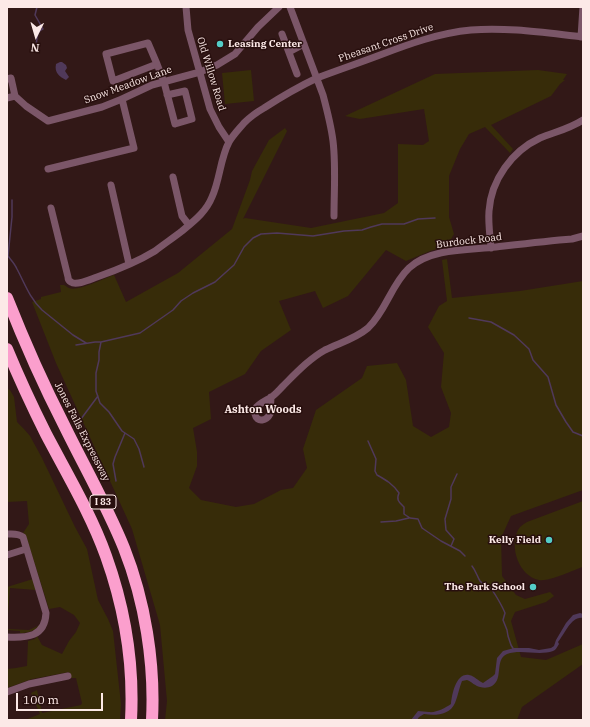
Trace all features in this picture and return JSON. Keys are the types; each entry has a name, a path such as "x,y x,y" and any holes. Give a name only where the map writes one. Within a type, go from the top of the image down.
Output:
{"highway":[{"name":"Jones Falls Expressway","path":"7,298 30,354 112,520 127,556 145,617 150,650 152,720"},
{"name":"I 83","path":"7,349 32,405 94,526 106,556 116,586 129,652 131,720"}],"street":[{"name":"Old Willow Road","path":"186,7 188,30 210,110 229,142"},
{"name":"Snow Meadow Lane","path":"15,96 26,106 48,121 95,109 122,99 152,85 200,72 217,65 235,54 258,27 279,7"},
{"path":"290,7 327,107 333,141 334,216"},
{"path":"582,37 583,7"},
{"name":"Pheasant Cross Drive","path":"51,208 70,281 75,284 89,280 129,264 155,251 189,225 210,203 223,156 229,142 245,122 256,113 288,93 317,78 408,44 456,32 502,29 582,37"},
{"path":"282,34 297,74"},
{"path":"157,64 114,81 106,54 148,43 157,64 164,82 167,95 175,124 192,119 185,91 167,95"},
{"path":"289,52 304,44"},
{"path":"7,79 11,78 15,96 7,98"},
{"path":"48,169 134,148 122,99"},
{"path":"491,248 489,222 490,200 505,168 513,158 531,143 540,138 566,130 583,120"},
{"path":"173,177 182,216 189,225"},
{"path":"111,185 129,264"},
{"name":"Burdock Road","path":"271,397 306,364 326,350 359,334 368,327 382,310 397,282 418,262 430,256 447,252 572,239 583,236"},
{"path":"7,534 20,534 23,537 45,608 46,617 42,628 32,636 7,637"},
{"path":"7,555 26,549"},
{"path":"7,692 29,684 68,676"}],"shaded area":[{"path":"60,62 66,65 67,68 65,71 69,77 66,80 60,76 56,70 56,64"},
{"path":"251,70 254,101 225,104 222,73"},
{"path":"538,70 567,74 563,80 565,80 551,96 491,125 513,149 510,153 485,127 469,134 460,149 449,176 449,217 454,234 447,246 406,261 386,250 348,296 323,308 315,291 279,301 291,330 261,351 245,374 209,392 211,419 193,428 197,452 197,466 189,488 201,500 236,507 254,504 281,490 293,488 307,468 303,449 316,410 362,378 367,366 397,363 406,380 413,426 431,437 449,427 451,413 441,387 444,353 428,327 439,306 447,301 442,260 447,259 452,298 520,291 583,281 583,490 511,516 501,538 502,576 516,595 525,599 550,592 554,596 546,602 515,612 511,621 521,657 546,660 583,644 583,664 522,707 517,720 165,720 167,701 160,625 132,529 56,363 32,302 41,299 41,297 61,292 60,285 73,289 114,275 126,302 178,273 232,229 252,171 269,140 285,128 287,131 243,219 245,218 311,228 384,213 398,203 398,144 423,145 429,141 424,109 360,119 345,116 435,74"},
{"path":"7,389 10,390 14,397 17,422 30,436 87,549 98,600 113,631 121,704 120,720 25,720 40,714 31,693 37,690 42,713 81,705 82,703 76,678 70,678 69,672 32,679 7,688 7,669 27,666 28,641 35,639 37,636 42,645 62,654 80,623 74,615 60,607 49,609 27,539 23,533 29,524 27,501 7,502"},
{"name":"Kelly Field","path":"583,501 583,567 543,580 539,580 526,573 521,567 515,552 515,537 522,525"},
{"path":"33,579 36,590 10,588 7,628 7,587"},
{"path":"580,613 583,614 583,618 575,620 569,626 558,642 559,644 554,651 542,653 518,652 507,654 501,661 498,679 492,686 482,687 477,686 467,680 462,681 455,703 450,710 437,715 424,714 417,720 411,720 418,711 435,712 451,704 452,695 461,677 469,675 475,677 483,683 493,676 495,674 497,658 503,651 514,648 539,650 551,648 554,646 566,623 573,615"},
{"path":"40,625 26,633 7,630 29,630"}],"waterway":[{"path":"36,47 38,34 43,29 35,15 37,7"},
{"path":"12,200 12,217 8,256 15,265 34,300 42,310 73,335 86,343"},
{"path":"76,345 101,342 140,333 173,310 181,301 215,282 234,265 244,247 253,238 261,234 277,233 313,236 362,230 382,224 404,224 418,219 435,218"},
{"path":"469,318 491,322 514,335 529,349 533,360 548,377 556,405 566,422 573,432 583,436"},
{"path":"101,342 96,373 96,391 100,403 109,412 122,431 134,439 139,449 144,467"},
{"path":"78,423 98,396"},
{"path":"116,481 113,464 125,433"},
{"path":"368,441 376,459 375,471 377,475 397,490 399,493 399,502 404,507 404,514 410,518 418,519 422,528 441,541 460,551 465,556"},
{"path":"451,546 454,539 446,530 445,519 451,499 451,487 457,474"},
{"path":"381,522 409,518"},
{"path":"472,566 480,581 492,590 502,607 505,613 503,620 514,650"}],"place":[{"name":"Leasing Center","path":"220,44"},
{"name":"Kelly Field","path":"549,540"},
{"name":"The Park School","path":"533,587"}],"district":[{"name":"Ashton Woods","path":"263,410"}]}
